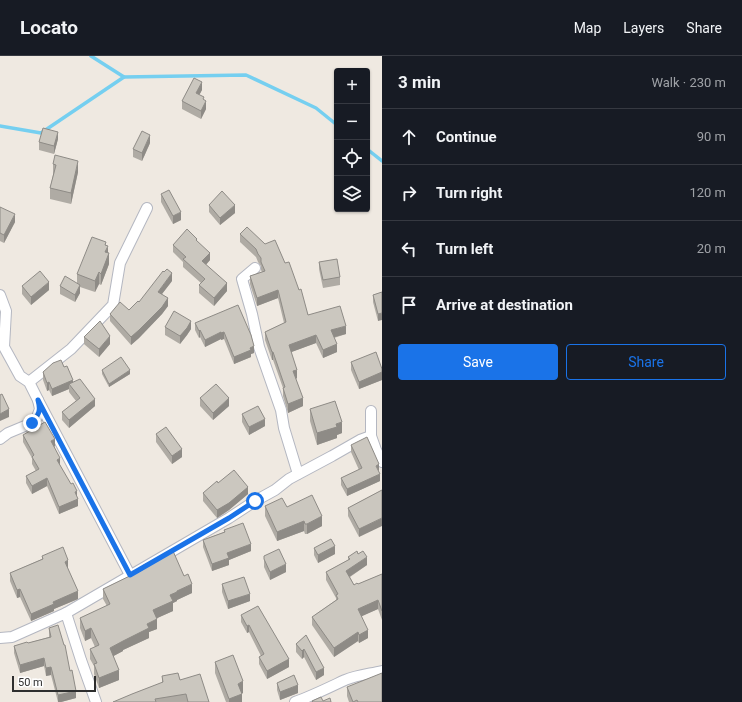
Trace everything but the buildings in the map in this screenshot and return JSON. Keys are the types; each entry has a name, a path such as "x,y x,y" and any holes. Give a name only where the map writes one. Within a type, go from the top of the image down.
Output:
{"street":[{"path":"29,382 71,349 113,305 120,263 147,208"},
{"path":"255,268 242,279 260,347 281,410 284,428 298,474"},
{"path":"0,295 6,311 4,347 20,376 29,382 130,575"},
{"path":"0,439 8,433 32,423 37,417 40,409 38,400"},
{"path":"370,411 371,436 382,462"},
{"path":"0,638 12,637 66,613 275,490 288,479 360,440 371,436"},
{"path":"66,613 96,702"},
{"path":"295,702 344,681 382,671"}],"waterway":[{"path":"91,56 124,77 246,75 316,108 334,123"},
{"path":"0,126 41,133 124,77"},
{"path":"370,151 382,161"}],"route":[{"path":"32,423 37,417 40,409 38,400 130,575 229,518 255,501"}]}
